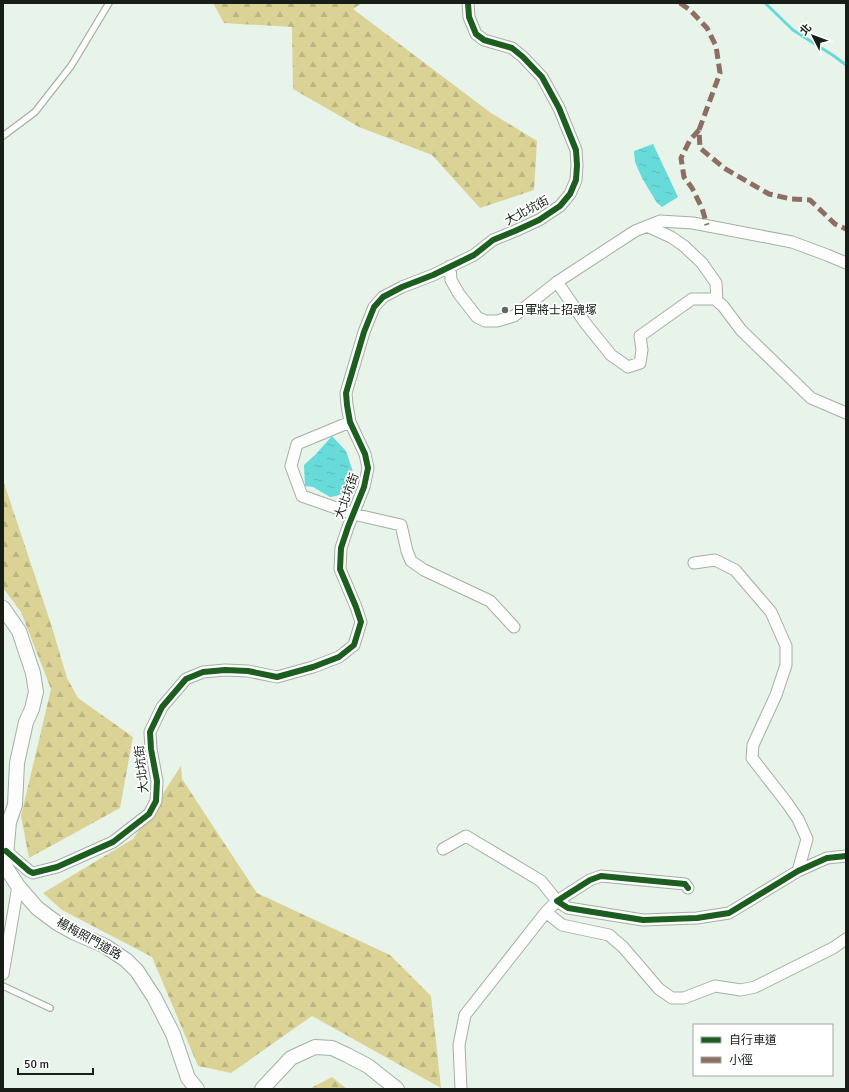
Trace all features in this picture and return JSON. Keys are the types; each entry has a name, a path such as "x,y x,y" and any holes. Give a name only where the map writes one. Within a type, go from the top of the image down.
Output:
{"street":[{"name":"大北坑街","path":"6,851 33,873 57,867 113,842 149,814 156,801 157,781 150,749 150,732 162,707 186,679 203,672 225,670 277,677 313,667 339,657 354,645 361,622 340,569 340,548 364,487 368,468 365,454 350,422 346,405 346,393 364,332 374,307 383,298 402,287 434,275 474,255 493,240 539,220 560,206 570,194 576,180 576,150 559,108 542,77 512,48 484,40 476,34 469,17 468,3"},
{"path":"450,266 451,280 459,294 476,317 485,321 497,321 514,316 557,282 635,231 660,221 693,223 792,242 846,263"},
{"path":"647,226 671,237 684,246 702,263 716,283 717,301"},
{"path":"557,282 586,324 611,355 628,367 640,363 642,350 640,336 692,299 714,299 723,306 741,330 812,398 846,413"},
{"path":"350,422 297,444 291,466 302,496 353,514 401,525 411,561 424,570 490,601 514,627"},
{"path":"694,562 715,560 735,570 771,612 786,646 786,665 776,695 754,745 752,758 787,802 798,819 807,839 798,871"},
{"name":"楊梅照門道路","path":"3,608 19,631 33,673 36,692 32,709 26,722 17,763 15,804 10,822 5,866 18,886 37,908 57,923 73,932 105,946 126,960 137,972 154,997 173,1034 188,1078 197,1089"},
{"path":"443,849 466,836 541,881 557,901 568,908 643,920 696,918 729,913 798,871 827,858 846,856"},
{"path":"461,1089 459,1045 465,1015 546,912 557,901 590,880 601,876 685,884 688,888"},
{"path":"3,974 18,886"},
{"path":"546,912 562,925 610,935 623,947 659,989 672,998 684,998 715,986 742,990 754,987 832,948 846,939"},
{"path":"262,1089 291,1058 315,1046 332,1048 368,1066 397,1089"}],"lane":[{"path":"3,136 35,112 71,66 109,3"},
{"path":"3,986 50,1008"}],"green space":[{"path":"213,3 362,3 353,9 491,113 537,141 534,190 480,208 432,155 359,127 293,89 292,27 224,23"},
{"path":"3,480 51,624 67,678 78,698 133,737 120,808 29,858 21,816 51,689 21,612 3,588"},
{"path":"181,766 182,779 257,893 390,955 431,996 441,1088 312,1016 231,1073 198,1066 152,957 62,910 43,893 133,839"},
{"path":"332,1077 347,1089 309,1089"}],"water":[{"path":"653,144 678,197 662,207 657,203 642,178 635,162 634,151"},
{"path":"332,436 346,451 354,475 351,484 344,493 330,497 313,487 305,486 304,465"}],"waterway":[{"path":"765,3 793,30 846,65"}],"marked path":[{"path":"680,3 690,10 707,28 716,46 720,73 699,130 700,148 724,168 769,194 791,199 810,200 835,224 846,229"},
{"path":"699,130 690,140 681,158 684,177 692,188 702,208 707,225"}],"cycle path":[{"path":"6,851 33,873 57,867 113,842 149,814 156,801 157,781 151,749 150,732 162,707 186,679 203,672 225,670 248,671 277,677 313,667 339,657 354,645 361,622 340,569 341,548 364,487 368,468 365,454 350,422 346,393 364,332 374,307 383,297 474,255 493,240 539,220 560,206 570,194 576,180 576,150 559,108 542,77 512,48 484,40 476,34 469,17 468,3"},
{"path":"688,888 685,884 601,876 590,880 557,901 568,908 643,920 697,918 729,913 798,871 827,858 846,856"}],"place":[{"name":"日軍將士招魂塚","path":"505,310"}]}
